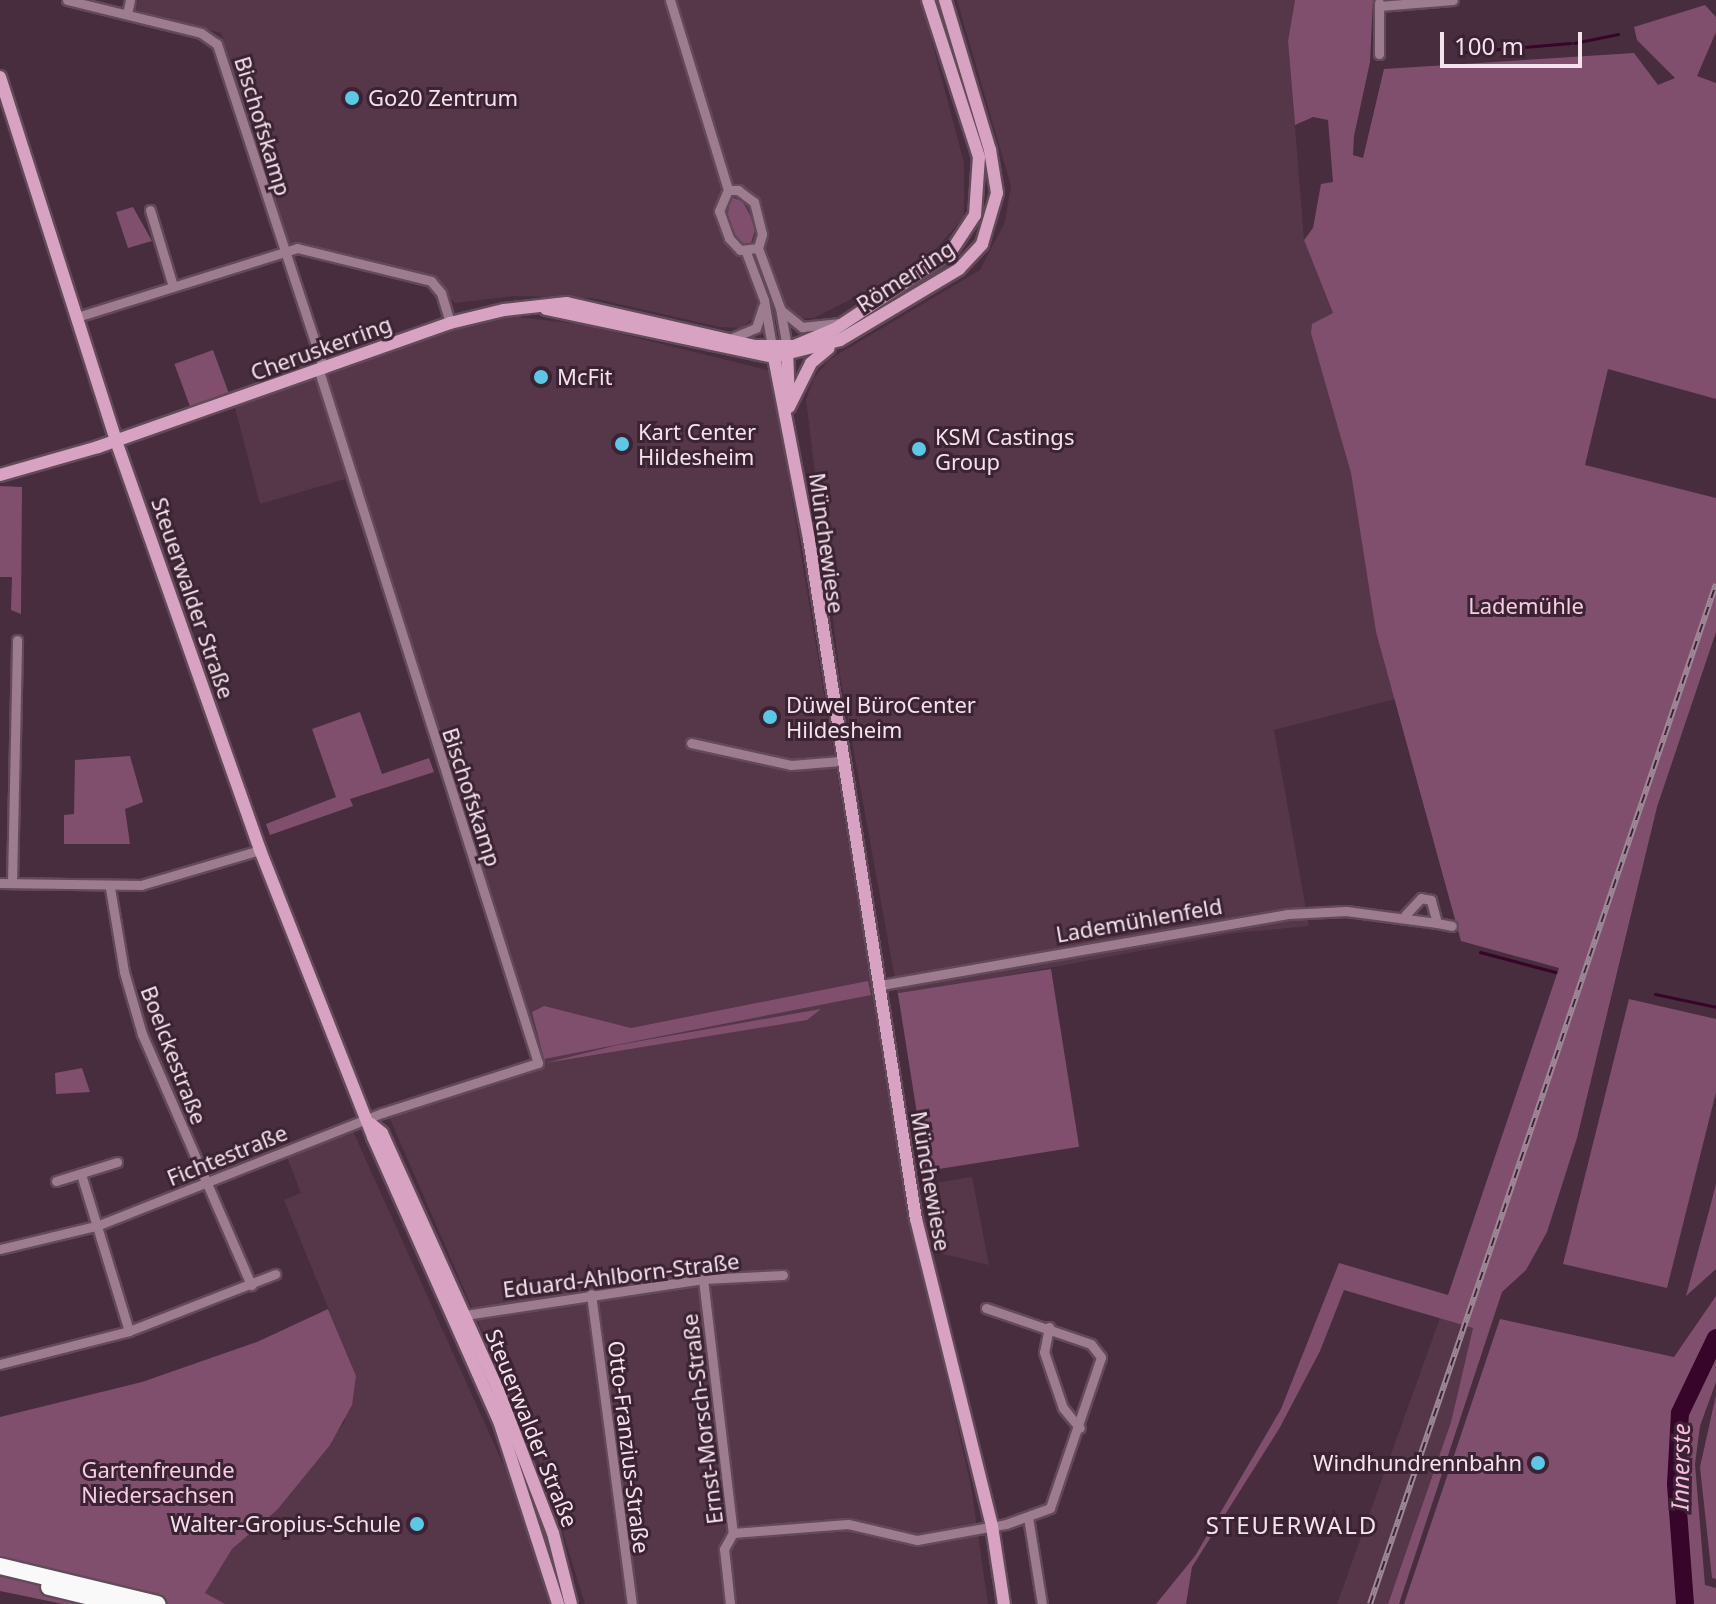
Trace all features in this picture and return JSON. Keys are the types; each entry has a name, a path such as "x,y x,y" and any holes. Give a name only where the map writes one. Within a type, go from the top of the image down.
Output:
{"highway":[{"path":"0,1566 157,1604"},
{"path":"0,1577 119,1604"}],"street":[{"name":"Bischofskamp","path":"67,0 201,33 217,44 285,251 538,1063 369,1121"},
{"path":"127,14 130,0"},
{"path":"670,0 728,190 719,211 729,238 746,252 764,300 772,352"},
{"name":"Römerring","path":"787,351 848,322 950,253 975,215 979,157 928,0"},
{"name":"Römerring","path":"787,351 840,340 959,269 982,244 996,209 990,150 945,0"},
{"path":"1379,54 1380,3 1453,0"},
{"name":"Steuerwalder Straße","path":"0,77 116,441 260,850 369,1121 382,1133 460,1318 535,1480 571,1604"},
{"path":"728,190 738,190 754,202 762,234 758,248 780,308 787,351"},
{"path":"150,210 173,286"},
{"path":"746,252 758,248"},
{"path":"77,317 285,251 301,249 431,281 441,293 450,323"},
{"path":"725,339 756,328 764,300"},
{"name":"Cheruskerring","path":"0,475 116,441 450,323 504,310 543,309 567,303 772,352"},
{"path":"780,308 802,327 848,322"},
{"name":"Cheruskerring","path":"543,309 716,349 787,351"},
{"name":"Münchewiese","path":"789,407 811,363 840,340"},
{"name":"Münchewiese","path":"787,351 789,426"},
{"name":"Münchewiese","path":"772,352 789,426 840,761 881,985 922,1251 992,1526 1004,1604"},
{"path":"12,883 17,640"},
{"path":"691,743 791,765 840,761"},
{"path":"0,883 110,888 152,884 260,850"},
{"name":"Boelckestraße","path":"110,888 133,1006 251,1285"},
{"name":"Lademühlenfeld","path":"881,985 1288,914 1405,915 1437,923 1431,900 1421,898 1405,915"},
{"path":"1437,923 1452,926"},
{"name":"Fichtestraße","path":"0,1249 99,1225 369,1121"},
{"path":"56,1181 117,1162"},
{"path":"81,1174 129,1331"},
{"path":"0,1363 51,1353 129,1331 275,1274"},
{"name":"Eduard-Ahlborn-Straße","path":"460,1318 591,1294 703,1279 783,1275"},
{"name":"Ernst-Morsch-Straße","path":"703,1279 733,1533 848,1524 917,1540 1028,1517"},
{"name":"Otto-Franzius-Straße","path":"591,1294 632,1604"},
{"path":"986,1308 1049,1327 1091,1344 1101,1357 1080,1428 1050,1508 1028,1517 1042,1604"},
{"name":"Steuerwalder Straße","path":"460,1318 522,1481 558,1604"},
{"path":"1049,1327 1044,1352 1063,1408 1080,1428"},
{"path":"730,1604 724,1549 733,1533"}],"shaded area":[{"path":"138,0 921,0 964,163 964,217 925,261 814,318 752,319 741,328 720,327 592,298 514,296 455,303 426,278 290,245 221,33 136,10"},
{"path":"957,0 1295,0 1288,41 1304,240 1333,313 1334,405 1351,473 1376,632 1395,699 1274,730 1309,926 1236,933 898,996 840,675 806,400 814,378 830,359 980,270 1005,222 1011,186"},
{"path":"501,315 585,325 771,371 910,1218 971,1486 988,1604 585,1604 545,1475 387,1112 538,1060 345,479 260,504 233,400 436,329"},
{"path":"351,1127 513,1486 549,1604 225,1604 204,1594 232,1549 277,1510 344,1423 352,1366 284,1200 301,1193 285,1152"},
{"path":"972,1177 989,1265 935,1252 923,1185"},
{"path":"1440,1318 1473,1328 1451,1422 1388,1604 1337,1604"}],"green space":[{"name":"Lademühle","path":"1295,0 1373,0 1370,62 1354,136 1353,155 1363,158 1384,69 1634,53 1658,85 1675,78 1637,40 1634,27 1705,5 1716,17 1716,32 1697,76 1716,83 1716,399 1608,369 1585,465 1716,498 1716,632 1657,807 1577,1138 1547,1232 1526,1270 1502,1292 1399,1604 1388,1604 1451,1422 1473,1328 1344,1290 1320,1351 1279,1429 1192,1567 1186,1604 1156,1604 1195,1556 1281,1409 1339,1263 1448,1295 1559,968 1461,941 1376,632 1351,473 1311,333 1312,324 1333,313 1304,240 1313,228 1321,184 1333,182 1328,120 1313,117 1295,125 1288,41"},
{"path":"730,197 742,201 750,215 755,230 750,246 739,242 727,222"},
{"path":"133,207 152,241 128,248 116,212"},
{"path":"213,350 228,392 190,406 174,364"},
{"path":"0,486 22,487 21,614 11,610 12,577 0,577"},
{"path":"360,712 382,774 429,758 434,772 350,799 353,806 270,835 266,824 336,797 312,729"},
{"path":"130,756 143,802 125,809 130,844 64,844 64,815 74,814 75,760"},
{"path":"1051,969 1079,1147 926,1171 898,993"},
{"path":"868,981 871,995 544,1059 532,1012 544,1006 631,1028"},
{"path":"1629,999 1716,1019 1716,1092 1667,1288 1563,1264"},
{"path":"821,1009 807,1020 545,1063 618,1045"},
{"path":"82,1068 90,1092 56,1094 55,1073"},
{"path":"1716,1184 1716,1269 1686,1296 1709,1211"},
{"path":"1716,1296 1716,1382 1700,1426 1695,1464 1705,1585 1716,1588 1716,1604 1404,1604 1500,1319 1674,1357"},
{"name":"Gartenfreunde Niedersachsen","path":"328,1309 356,1376 352,1405 330,1445 277,1510 232,1549 205,1593 225,1604 63,1604 0,1591 0,1417 142,1382 257,1342"},
{"path":"1716,1395 1716,1579 1712,1578 1700,1467"}],"waterway":[{"path":"1574,43 1618,34"},
{"path":"1464,52 1571,43"},
{"path":"1480,952 1555,972"},
{"path":"1655,994 1716,1007"},
{"name":"Innerste","path":"1685,1604 1676,1484 1680,1413 1716,1338"}],"railway":[{"path":"1370,1604 1716,584"}],"place":[{"name":"Go20 Zentrum","path":"352,98"},
{"name":"McFit","path":"541,377"},
{"name":"Kart Center Hildesheim","path":"622,444"},
{"name":"KSM Castings Group","path":"919,449"},
{"name":"Düwel BüroCenter Hildesheim","path":"770,717"},
{"name":"Windhundrennbahn","path":"1538,1463"},
{"name":"Walter-Gropius-Schule","path":"417,1524"}],"district":[{"name":"STEUERWALD","path":"1292,1525"}]}
